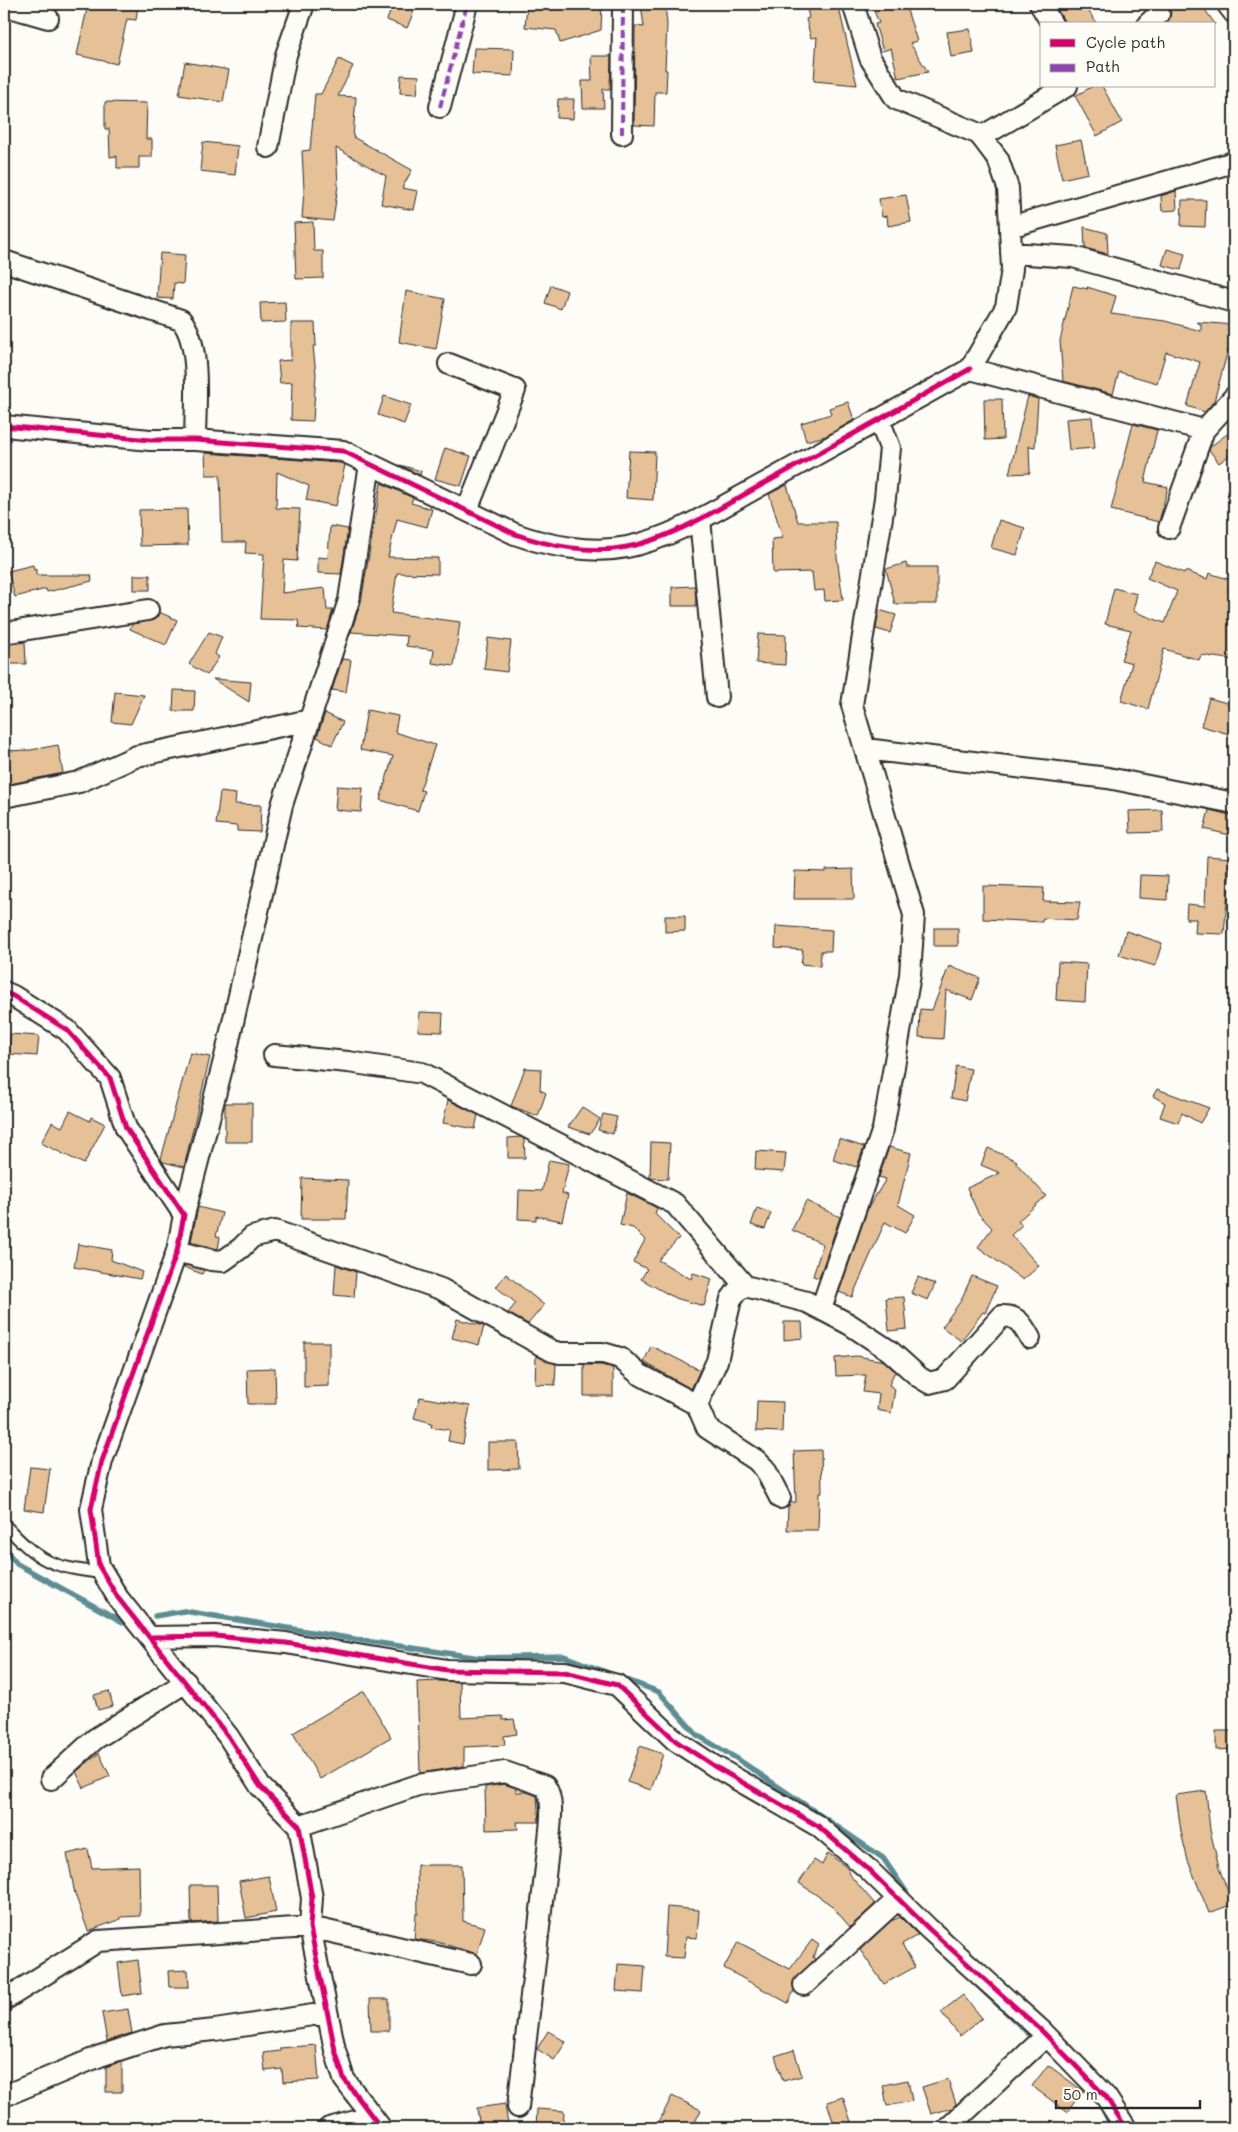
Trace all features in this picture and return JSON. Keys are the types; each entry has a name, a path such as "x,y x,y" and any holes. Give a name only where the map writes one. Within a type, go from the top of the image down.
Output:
{"street":[{"path":"268,147 286,55 304,4"},
{"path":"440,107 467,4"},
{"path":"622,4 622,134"},
{"path":"4,426 150,440 195,440 334,449 343,451 515,534 536,541 585,548 624,548 641,544 700,519 970,369 1006,308 1012,269 1008,188 998,158 979,134 896,99 870,58 853,4"},
{"path":"1040,4 1051,22"},
{"path":"1227,4 1234,13"},
{"path":"4,9 13,8 48,18"},
{"path":"981,137 1064,88"},
{"path":"1010,227 1234,162"},
{"path":"1011,253 1073,257 1234,302"},
{"path":"4,261 180,320 186,326 194,358 195,440"},
{"path":"449,364 515,390 467,510"},
{"path":"970,369 1204,430"},
{"path":"1169,528 1204,430 1234,400"},
{"path":"821,1309 883,1129 910,975 914,916 852,705 886,488 890,448 879,419"},
{"path":"329,2128 376,2123 344,2079 326,2013 310,1926 312,1898 299,1826 260,1786 228,1736 118,1598 99,1566 91,1510 102,1461 177,1250 227,1049 282,806 349,600 370,464"},
{"path":"700,519 717,697"},
{"path":"4,633 148,610"},
{"path":"4,797 79,782 137,756 310,720"},
{"path":"865,749 1108,778 1234,803"},
{"path":"4,992 67,1030 110,1078 126,1128 184,1216"},
{"path":"274,1055 348,1062 422,1073 675,1204 745,1286 807,1302 821,1309 890,1350 919,1377 931,1384 945,1379 1002,1316 1010,1316 1020,1321 1030,1338"},
{"path":"177,1250 210,1260 223,1261 252,1237 275,1231 441,1289 552,1351 612,1354 638,1374 697,1405 707,1428 756,1460 765,1469 780,1498"},
{"path":"697,1405 717,1361 732,1299 737,1291 745,1286"},
{"path":"151,1637 215,1636 286,1643 448,1670 566,1672 617,1685 676,1741 714,1766 818,1826 869,1870 1046,2036 1106,2097 1126,2128"},
{"path":"51,1779 95,1740 186,1682"},
{"path":"299,1826 418,1785 505,1772 545,1786 549,1790 548,1850 518,2107"},
{"path":"804,1985 898,1899"},
{"path":"4,2000 98,1941 310,1926 471,1964"},
{"path":"4,2096 100,2056 165,2035 215,2030 326,2013"},
{"path":"948,2128 1046,2036"}],"lane":[{"path":"4,1524 28,1549 45,1561 71,1569 103,1573"}],"building":[{"path":"88,4 138,4 136,20 127,19 117,64 77,55"},
{"path":"393,4 417,4 407,28 387,20"},
{"path":"552,4 602,4 601,30 560,43 556,30 525,27 527,5 552,7"},
{"path":"641,4 665,4 667,24 666,92 655,92 654,126 634,125 635,26 644,27"},
{"path":"806,4 838,4 857,85 814,81 817,37 811,38 806,19 809,18"},
{"path":"871,4 905,4 917,41 910,43 928,72 898,78 891,48 883,51 875,24 879,23"},
{"path":"1054,4 1084,4 1096,22 1065,22"},
{"path":"1164,4 1201,4 1214,22 1167,22 1171,12"},
{"path":"970,29 974,53 951,57 947,32"},
{"path":"474,48 514,49 513,76 472,74"},
{"path":"591,56 611,56 610,89 603,89 604,108 583,108 582,81 592,81"},
{"path":"339,59 353,66 338,96 356,97 353,137 412,170 402,188 418,191 414,210 381,204 386,176 336,148 338,185 333,221 302,218 304,190 302,151 310,150 315,94 321,94"},
{"path":"185,62 229,70 223,102 179,95"},
{"path":"401,75 419,76 417,94 400,93"},
{"path":"1089,88 1103,88 1122,122 1097,136 1075,96"},
{"path":"558,99 574,99 573,119 557,118"},
{"path":"105,102 147,103 146,139 152,139 152,157 139,157 139,168 117,168 117,156 110,157 109,129 105,129"},
{"path":"1081,140 1088,173 1062,179 1055,145"},
{"path":"203,142 238,146 235,175 200,171"},
{"path":"1176,191 1177,210 1162,211 1161,196"},
{"path":"906,195 911,222 888,226 887,216 882,217 879,199"},
{"path":"1182,200 1206,200 1205,227 1181,226"},
{"path":"313,222 314,251 323,251 323,278 296,279 294,223"},
{"path":"1084,227 1107,233 1108,254 1085,248"},
{"path":"1167,249 1185,254 1181,270 1162,265"},
{"path":"160,253 185,255 183,284 174,283 173,299 157,298"},
{"path":"551,285 567,291 561,309 545,303"},
{"path":"1073,286 1088,289 1087,287 1116,296 1111,314 1165,321 1201,331 1201,325 1197,322 1234,325 1234,346 1230,343 1214,401 1205,412 1187,406 1200,362 1166,352 1157,383 1119,372 1113,394 1063,381 1060,341"},
{"path":"406,291 445,299 436,349 399,342"},
{"path":"285,302 286,322 261,323 260,303"},
{"path":"291,323 315,323 316,346 313,346 316,374 313,421 291,420 292,382 280,383 278,361 291,360"},
{"path":"384,396 411,405 404,424 378,415"},
{"path":"1028,396 1038,399 1035,447 1029,446 1030,473 1009,474"},
{"path":"984,399 1002,399 1003,439 985,440"},
{"path":"848,402 854,420 826,436 806,441 801,423 831,414 829,408"},
{"path":"1092,417 1095,448 1069,450 1066,419"},
{"path":"1133,424 1157,430 1145,482 1168,487 1159,522 1111,510"},
{"path":"1234,429 1234,452 1219,463 1209,450 1211,446"},
{"path":"445,448 471,456 461,486 435,479"},
{"path":"629,451 655,452 653,500 626,498"},
{"path":"205,453 340,463 345,465 336,506 306,500 309,486 277,472 276,508 300,509 297,561 284,560 282,593 325,588 327,610 333,610 327,630 299,628 298,620 260,619 264,554 245,553 246,542 222,542 220,475 206,475"},
{"path":"400,465 421,471 420,475"},
{"path":"381,483 413,498 411,503 432,509 427,527 397,519 388,557 438,558 438,574 397,573 391,613 460,622 454,666 432,663 434,650 406,646 407,636 351,632 361,602"},
{"path":"787,485 798,522 836,522 837,557 843,600 825,601 824,590 814,591 812,572 773,573 772,539 783,538 769,494"},
{"path":"187,509 188,545 140,546 139,510"},
{"path":"999,520 1025,528 1017,555 991,548"},
{"path":"330,526 348,529 341,574 318,573 318,557 328,558"},
{"path":"1155,561 1184,573 1185,571 1207,579 1209,573 1231,580 1228,590 1234,592 1234,660 1201,655 1199,660 1164,649 1148,709 1121,701 1132,663 1121,660 1131,630 1105,624 1114,588 1137,594 1133,611 1165,623 1177,591 1147,578"},
{"path":"906,563 907,567 937,567 937,604 895,604 886,569"},
{"path":"33,565 34,570 36,569 36,575 91,575 92,581 47,592 46,589 15,597 8,571"},
{"path":"134,575 150,575 150,590 134,590"},
{"path":"695,586 696,606 672,606 672,587"},
{"path":"879,610 896,615 890,633 876,629"},
{"path":"159,612 177,620 166,645 130,629 132,624 155,619"},
{"path":"209,632 222,637 215,654 219,657 207,675 189,664"},
{"path":"758,634 786,635 785,665 756,663"},
{"path":"488,638 511,641 507,672 484,669"},
{"path":"25,642 26,664 4,664 4,645"},
{"path":"342,659 351,660 346,692 332,690"},
{"path":"213,679 251,682 249,702"},
{"path":"174,690 195,691 194,711 173,711"},
{"path":"115,692 144,695 131,724 112,722"},
{"path":"1209,698 1234,705 1234,715 1229,734 1201,726"},
{"path":"367,710 398,716 395,732 435,745 420,790 424,791 418,811 380,800 393,756 360,750"},
{"path":"325,713 343,722 332,745 317,737"},
{"path":"58,745 63,773 5,785 4,751 31,750"},
{"path":"337,786 363,788 361,812 335,810"},
{"path":"220,792 236,794 235,804 261,805 260,832 237,831 237,826 216,824"},
{"path":"1162,810 1163,832 1130,833 1129,811"},
{"path":"1209,810 1234,816 1234,836 1204,829"},
{"path":"1207,856 1231,858 1224,934 1195,933 1196,919 1186,919 1187,904 1205,906"},
{"path":"853,869 854,899 794,899 795,871 826,872 826,870"},
{"path":"1140,875 1168,876 1167,900 1139,898"},
{"path":"983,886 1044,888 1043,901 1080,902 1077,920 1043,918 1042,922 983,919"},
{"path":"665,916 685,916 685,931 665,932"},
{"path":"776,926 832,930 831,951 821,951 820,966 801,964 803,950 775,948"},
{"path":"934,928 958,928 958,946 934,946"},
{"path":"1126,931 1162,943 1155,966 1119,955"},
{"path":"1058,962 1087,964 1085,1002 1056,1000"},
{"path":"949,966 980,978 972,1000 946,990 943,1039 919,1037 920,1009 932,1010"},
{"path":"419,1012 443,1013 442,1032 418,1031"},
{"path":"10,1034 39,1036 37,1056 9,1054"},
{"path":"190,1053 210,1057 184,1167 163,1162 161,1159"},
{"path":"956,1066 971,1069 965,1101 951,1098"},
{"path":"525,1068 541,1069 540,1090 546,1093 538,1116 511,1106"},
{"path":"1157,1089 1209,1108 1200,1123 1182,1113 1178,1123 1160,1117 1165,1103 1153,1096"},
{"path":"448,1100 478,1115 475,1129 443,1123"},
{"path":"225,1103 252,1103 252,1142 225,1142"},
{"path":"582,1107 600,1119 590,1134 568,1127"},
{"path":"70,1111 90,1121 91,1117 105,1124 84,1164 41,1143 52,1122 62,1127"},
{"path":"603,1114 617,1117 613,1134 598,1130"},
{"path":"521,1137 524,1139 525,1158 508,1158 508,1138"},
{"path":"839,1139 864,1147 857,1167 833,1160"},
{"path":"651,1142 670,1143 668,1179 650,1178"},
{"path":"889,1147 911,1153 898,1205 915,1215 905,1233 885,1222 852,1297 839,1292 868,1208 886,1179 879,1177"},
{"path":"988,1148 1017,1161 1016,1163 1046,1196 1018,1221 1022,1225 1011,1235 1039,1266 1023,1280 978,1247 992,1228 978,1213 967,1188 1000,1173 981,1165"},
{"path":"756,1151 786,1153 784,1172 755,1170"},
{"path":"549,1160 569,1164 562,1193 568,1195 562,1221 536,1216 536,1220 518,1219 519,1190 542,1191"},
{"path":"302,1178 348,1180 346,1219 301,1219"},
{"path":"627,1193 657,1208 655,1214 679,1238 658,1260 691,1279 693,1273 712,1279 704,1306 675,1298 641,1279 647,1269 633,1262 645,1240 633,1228 620,1225"},
{"path":"806,1201 840,1217 819,1278 813,1276 823,1244 792,1230"},
{"path":"198,1207 222,1213 216,1236 220,1237 218,1249 191,1242"},
{"path":"757,1208 771,1213 765,1229 751,1225"},
{"path":"78,1244 112,1250 111,1260 142,1272 140,1279 74,1267"},
{"path":"185,1265 204,1270 202,1274 184,1267"},
{"path":"336,1265 356,1272 354,1297 334,1295"},
{"path":"506,1274 544,1305 528,1324 508,1313 516,1303 496,1287"},
{"path":"972,1276 997,1286 985,1313 983,1312 961,1341 942,1327 960,1302"},
{"path":"918,1277 935,1284 928,1300 911,1293"},
{"path":"904,1297 907,1329 889,1331 886,1298"},
{"path":"457,1319 484,1326 479,1345 452,1338"},
{"path":"784,1322 802,1322 803,1338 784,1340"},
{"path":"304,1342 329,1342 329,1386 304,1387"},
{"path":"651,1346 700,1370 691,1389 644,1362"},
{"path":"536,1356 556,1364 555,1385 535,1384"},
{"path":"857,1356 884,1361 897,1373 894,1373 889,1385 895,1389 891,1413 877,1410 879,1394 863,1392 866,1375 836,1376 835,1358"},
{"path":"584,1365 601,1365 613,1368 613,1396 584,1396"},
{"path":"275,1368 276,1404 248,1404 247,1369"},
{"path":"420,1397 470,1406 463,1444 448,1441 450,1430 431,1427 432,1423 414,1418"},
{"path":"757,1401 783,1402 782,1432 756,1431"},
{"path":"488,1442 518,1442 519,1469 488,1470"},
{"path":"821,1450 822,1493 819,1493 818,1530 787,1530 788,1507 791,1502 796,1502 794,1451"},
{"path":"30,1467 50,1469 44,1512 24,1509"},
{"path":"417,1682 460,1682 461,1718 503,1716 503,1720 514,1719 517,1734 504,1736 505,1745 464,1747 464,1766 420,1773"},
{"path":"109,1691 113,1706 98,1710 94,1695"},
{"path":"364,1691 391,1737 320,1779 293,1733"},
{"path":"1216,1731 1234,1731 1234,1749 1216,1750"},
{"path":"640,1746 663,1754 651,1790 627,1782"},
{"path":"99,1753 110,1776 84,1788 76,1772"},
{"path":"504,1784 516,1788 516,1792 527,1792 537,1796 539,1822 517,1822 518,1829 486,1830 485,1787"},
{"path":"1206,1791 1210,1830 1219,1868 1233,1904 1209,1913 1188,1861 1181,1832 1176,1795"},
{"path":"88,1849 92,1868 139,1866 140,1916 121,1917 121,1919 88,1931 75,1894 67,1854"},
{"path":"828,1853 850,1870 848,1873 875,1904 850,1927 831,1905 799,1883 814,1860 822,1865"},
{"path":"417,1865 462,1865 463,1921 485,1927 477,1954 437,1942 414,1939 416,1914 418,1914"},
{"path":"269,1876 276,1912 246,1918 239,1881"},
{"path":"190,1885 217,1885 218,1921 191,1923"},
{"path":"667,1907 699,1910 697,1938 686,1937 684,1958 664,1957"},
{"path":"900,1917 918,1935 902,1944 915,1967 884,1984 860,1950 891,1921"},
{"path":"812,1940 819,1945 813,1957 815,1959 793,1981 794,1991 788,2003 724,1968 738,1942 790,1969"},
{"path":"138,1960 142,1993 122,1996 118,1963"},
{"path":"618,1964 645,1966 643,1993 616,1991"},
{"path":"188,1970 189,1987 169,1987 168,1971"},
{"path":"963,1995 982,2018 960,2036 941,2012"},
{"path":"370,1999 389,1999 389,2031 371,2031"},
{"path":"128,2009 132,2033 107,2041 102,2013"},
{"path":"548,2031 566,2042 554,2060 537,2049"},
{"path":"316,2045 319,2080 283,2082 282,2069 265,2071 263,2053 280,2051 280,2048"},
{"path":"794,2050 802,2076 783,2081 775,2056"},
{"path":"122,2061 122,2092 106,2092 106,2067"},
{"path":"1048,2065 1083,2091 1067,2112 1032,2086"},
{"path":"948,2079 956,2104 952,2108 931,2114 922,2087"},
{"path":"908,2080 912,2101 887,2106 883,2085"},
{"path":"672,2096 701,2110 692,2128 656,2128"},
{"path":"843,2097 853,2128 835,2128 827,2102"},
{"path":"505,2104 508,2125 480,2128 477,2108"},
{"path":"537,2109 564,2111 563,2128 536,2128"}],"waterway":[{"path":"4,1548 17,1564 123,1622"},
{"path":"155,1616 184,1611 480,1658 564,1656 611,1674"},
{"path":"619,1677 659,1692 697,1735 736,1758 883,1858 907,1893"},
{"path":"977,1985 1028,2033"},
{"path":"1102,2107 1112,2128"}],"marked path":[{"path":"440,107 467,4"},
{"path":"622,134 623,4"}],"cycle path":[{"path":"4,426 150,440 195,440 343,451 515,534 570,548 599,550 645,543 681,529 970,369"},
{"path":"4,992 67,1030 110,1078 126,1128 184,1215 177,1251 102,1461 91,1509 99,1566 118,1598 228,1736 260,1786 299,1826 312,1898 310,1927 335,2050 344,2079 381,2128"},
{"path":"151,1637 215,1636 286,1643 447,1670 565,1672 617,1685 676,1741 714,1766 818,1826 869,1870 929,1929 1043,2032 1106,2097 1126,2128"}]}
